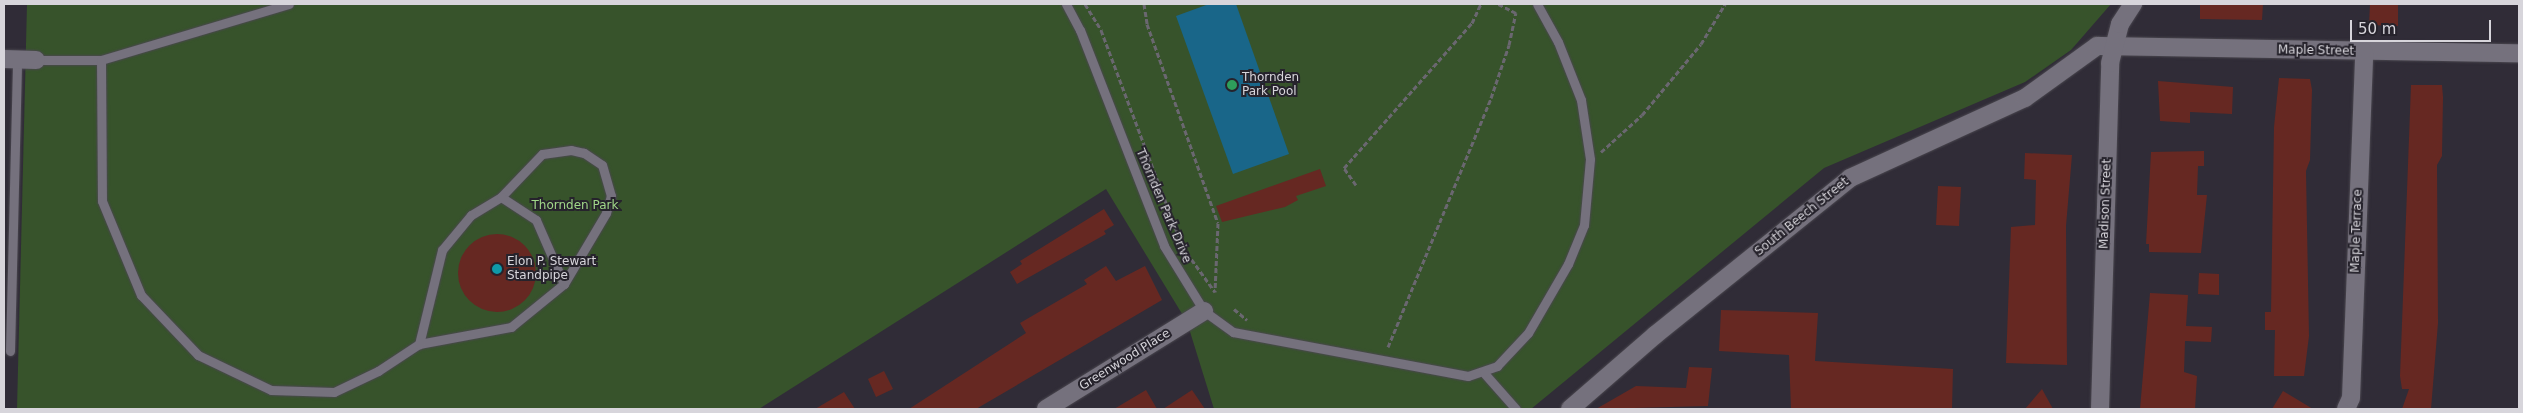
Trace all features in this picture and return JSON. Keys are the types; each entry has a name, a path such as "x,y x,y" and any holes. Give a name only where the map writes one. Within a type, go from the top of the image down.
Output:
{"street":[{"name":"Madison Street","path":"2100,409 2114,44 2133,4"},
{"name":"Maple Street","path":"2114,44 2364,52 2519,53"},
{"name":"South Beech Street","path":"1570,409 1655,335 1850,178 2025,98 2057,78 2080,55 2097,46 2114,44"},
{"name":"Maple Terrace","path":"2346,409 2351,398 2364,52"},
{"path":"10,59 36,60"},
{"name":"Greenwood Place","path":"1056,407 1204,311"}],"lane":[{"path":"36,60 100,60 289,4"},
{"name":"Thornden Park Drive","path":"1066,4 1080,30 1164,246 1204,311 1233,332 1468,376 1484,373"},
{"path":"1516,409 1484,373 1497,366 1528,333 1568,264 1584,225 1590,159 1581,100 1558,42 1537,4"},
{"path":"10,59 10,351"},
{"path":"100,60 102,201 141,295 198,355 271,390 334,392 378,371 419,344 511,327 564,284 606,213 611,196 602,165 584,153 571,150 542,154 502,197 471,215 442,250 419,344"},
{"path":"502,197 536,220 564,284"}],"path":[{"path":"1085,4 1101,30 1183,249 1215,292 1218,223 1147,24 1144,4"},
{"path":"1356,185 1344,168 1472,23 1481,4"},
{"path":"1386,351 1491,98 1509,45 1516,13 1498,4"},
{"path":"1590,159 1614,144 1642,115 1701,44 1725,4"}],"green space":[{"name":"Thornden Park","path":"27,4 2111,4 2071,50 2025,82 1824,168 1531,409 1214,409 1187,322 1106,189 759,409 17,409"}],"water":[{"name":"Thornden Park Pool","path":"1209,4 1236,4 1289,154 1233,174 1176,16"}],"building":[{"path":"2200,4 2263,4 2262,20 2200,19"},
{"path":"2370,4 2398,4 2398,26 2369,25"},
{"path":"2279,78 2310,79 2312,90 2310,160 2306,171 2309,336 2304,376 2274,376 2275,330 2265,330 2265,312 2271,312 2274,127"},
{"path":"2158,81 2233,87 2232,114 2190,112 2190,123 2160,121"},
{"path":"2411,85 2442,85 2443,97 2442,156 2437,165 2438,323 2431,409 2402,409 2409,389 2402,389 2400,376"},
{"path":"2204,151 2204,166 2198,166 2197,195 2207,195 2201,253 2149,252 2149,244 2146,244 2151,152"},
{"path":"2025,153 2072,155 2066,226 2067,365 2006,363 2011,227 2035,225 2036,180 2024,179"},
{"path":"1320,169 1326,186 1296,196 1298,200 1285,207 1222,222 1216,206"},
{"path":"1938,186 1961,187 1959,226 1936,225"},
{"path":"1104,209 1114,225 1104,231 1106,234 1017,284 1010,272 1022,264 1020,261"},
{"name":"Elon P. Stewart Standpipe","path":"497,234 512,237 524,246 533,258 536,273 533,288 524,300 512,309 497,312 482,309 470,300 461,288 458,273 461,258 470,246 482,237"},
{"path":"1106,266 1116,281 1145,266 1162,300 976,409 909,409 1026,333 1020,323 1087,284 1084,280"},
{"path":"2199,273 2219,274 2219,295 2198,294"},
{"path":"2150,293 2188,295 2186,326 2212,327 2211,342 2185,341 2184,372 2197,376 2195,409 2140,409"},
{"path":"1721,310 1818,313 1815,361 1953,369 1952,409 1791,409 1789,355 1719,351"},
{"path":"1689,367 1712,368 1708,406 1596,409 1636,386 1686,388"},
{"path":"884,371 893,389 876,397 868,379"},
{"path":"2042,389 2053,409 2025,409"},
{"path":"1146,390 1157,409 1114,409"},
{"path":"1192,390 1205,409 1163,409"},
{"path":"2283,391 2313,409 2272,409"},
{"path":"844,392 855,409 815,409"}],"place":[{"name":"Thornden Park Pool","path":"1232,85"},
{"name":"Elon P. Stewart Standpipe","path":"497,269"}]}
